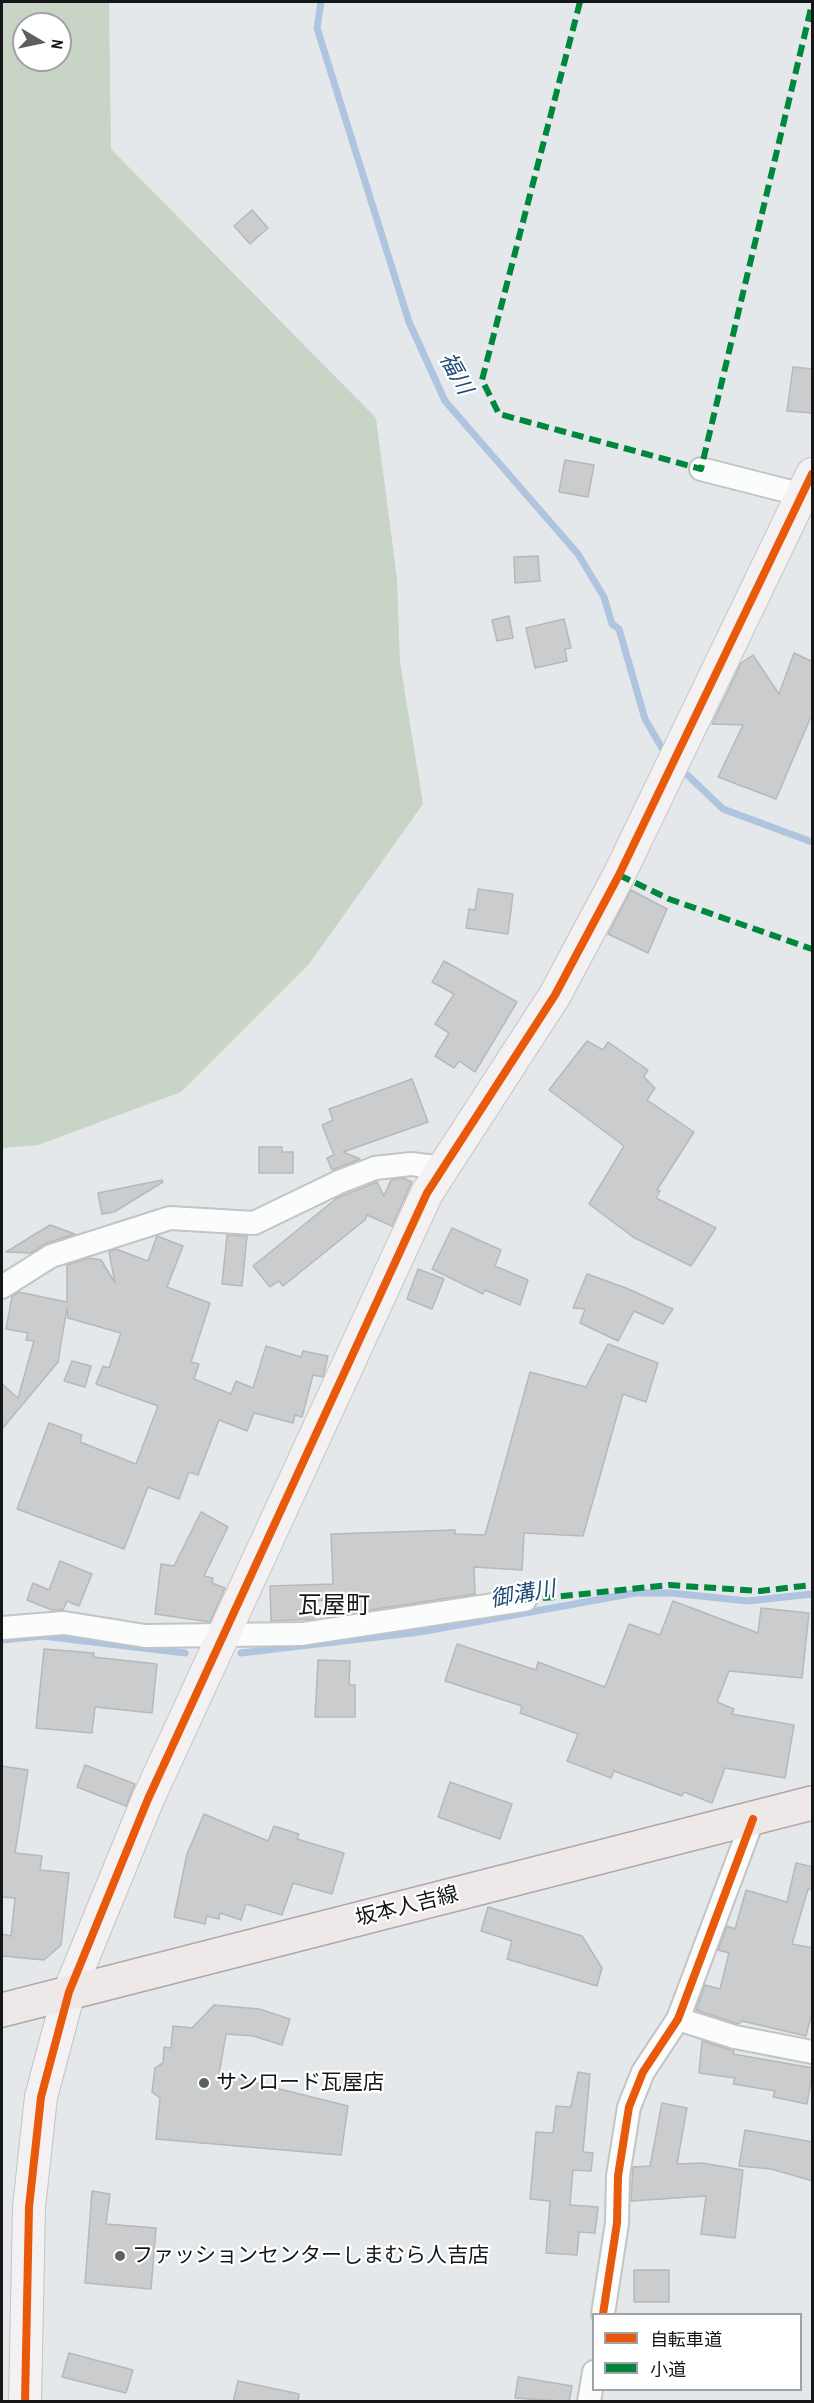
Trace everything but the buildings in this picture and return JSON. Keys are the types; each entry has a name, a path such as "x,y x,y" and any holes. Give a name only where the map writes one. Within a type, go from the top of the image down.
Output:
{"main road":[{"name":"坂本人吉線","path":"2,2010 813,1803"}],"street":[{"path":"25,2402 29,2207 41,2097 69,1992 148,1799 427,1193 555,995 619,875 808,485 701,469"},
{"path":"2,1287 51,1256 170,1218 254,1222 339,1182 375,1168 411,1164 444,1168"},
{"path":"2,1628 64,1623 145,1636 302,1634 525,1600"},
{"path":"603,2313 617,2223 618,2176 629,2107 643,2072 678,2019 753,1819"},
{"path":"678,2019 735,2037 813,2052"},
{"path":"589,2402 592,2385"}],"green space":[{"path":"2,2 109,2 111,149 376,418 397,579 400,662 423,804 309,964 181,1092 38,1145 2,1148"}],"waterway":[{"name":"福川","path":"321,2 317,28 409,322 445,401 578,554 604,597 612,624 619,629 645,719 666,755"},
{"path":"679,767 723,809 812,842"},
{"name":"御溝川","path":"241,1653 420,1632 635,1593 671,1593 748,1601 812,1594"},
{"name":"御溝川","path":"2,1640 42,1636 185,1653"}],"marked path":[{"path":"580,2 482,380 499,414 701,469 812,4"},
{"path":"619,875 669,899 812,949"},
{"path":"525,1600 669,1585 760,1591 812,1585"}],"cycle path":[{"path":"25,2402 29,2207 41,2097 69,1992 148,1799 427,1193 555,995 619,875 812,474"},
{"path":"603,2313 617,2223 618,2176 629,2107 643,2072 678,2019 753,1819"}],"place":[{"name":"サンロード瓦屋店","path":"204,2083"},
{"name":"ファッションセンターしまむら人吉店","path":"120,2256"}],"district":[{"name":"瓦屋町","path":"334,1607"}]}
